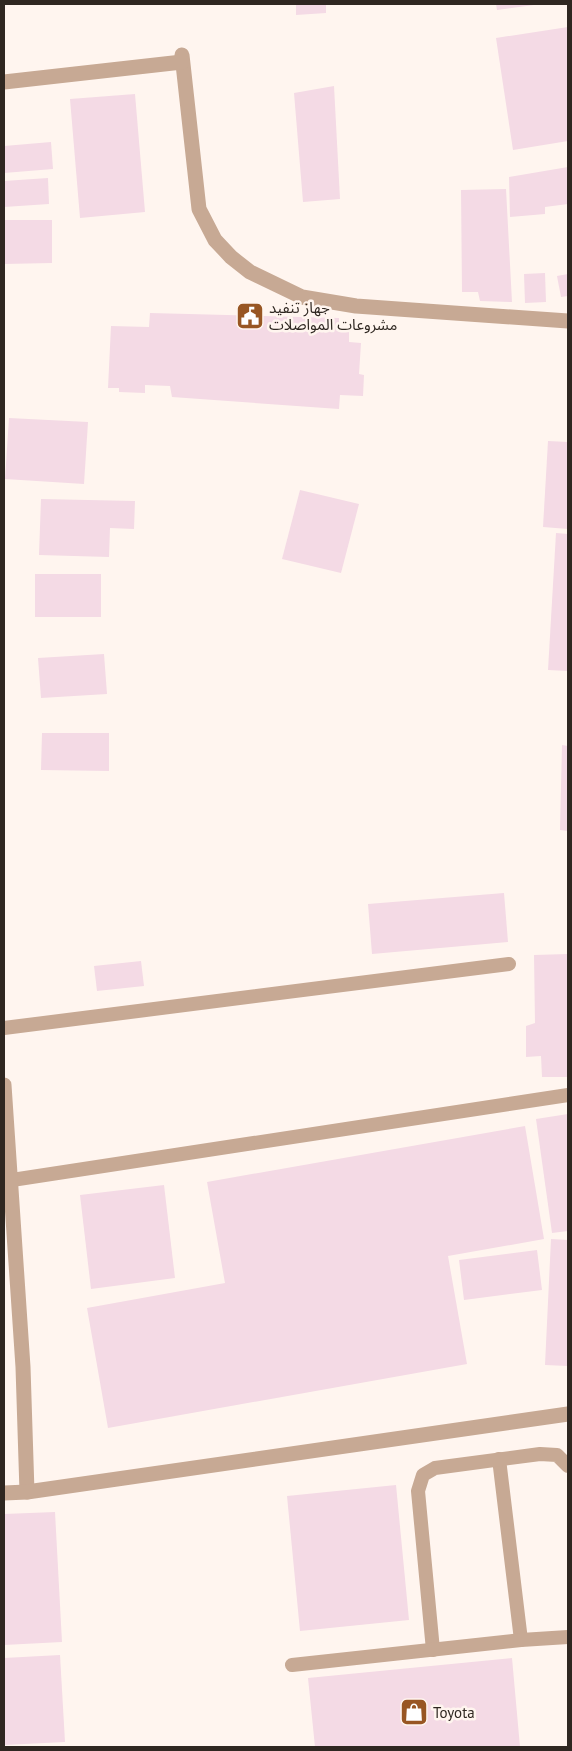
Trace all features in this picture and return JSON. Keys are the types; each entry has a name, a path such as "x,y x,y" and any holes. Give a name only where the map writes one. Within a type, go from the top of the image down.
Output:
{"street":[{"path":"4,82 182,58 199,208 215,240 231,257 250,272 302,297 356,306 568,321"},
{"path":"4,1085 12,1180 23,1368 27,1492"},
{"path":"4,1493 27,1492 568,1414"}],"lane":[{"path":"4,1028 509,964"},
{"path":"12,1180 568,1095"},
{"path":"433,1650 418,1491 423,1475 435,1468 540,1454 557,1455 568,1466"},
{"path":"499,1459 522,1640"},
{"path":"292,1665 522,1640 568,1637"}],"building":[{"path":"296,4 326,4 326,13 296,15"},
{"path":"496,4 534,4 534,5 497,10"},
{"path":"568,27 568,141 513,150 496,38"},
{"path":"334,86 340,199 303,202 294,93"},
{"path":"135,94 145,212 80,218 70,99"},
{"path":"51,142 53,169 4,173 4,146"},
{"path":"568,167 568,204 545,207 545,214 510,217 509,177"},
{"path":"48,178 49,204 4,207 4,181"},
{"path":"506,189 512,302 480,301 478,292 462,292 461,190"},
{"path":"4,220 52,220 52,263 4,264"},
{"path":"545,273 546,302 525,303 524,274"},
{"path":"568,274 568,296 561,297 557,276"},
{"path":"150,313 339,318 339,331 349,332 349,342 361,343 359,374 364,375 363,396 340,395 339,409 172,397 170,386 145,385 145,393 119,392 119,388 108,388 111,326 149,327"},
{"path":"9,418 88,422 84,484 5,479"},
{"path":"548,441 568,442 568,529 543,527"},
{"path":"300,490 359,504 341,573 282,559"},
{"path":"41,499 135,501 134,529 110,528 109,557 39,555"},
{"path":"556,533 568,534 568,671 548,670"},
{"path":"35,574 101,574 101,617 35,617"},
{"path":"104,654 107,694 41,698 38,658"},
{"path":"42,733 109,733 109,771 41,770"},
{"path":"562,745 568,746 568,831 560,830"},
{"path":"504,893 508,942 372,954 368,904"},
{"path":"568,954 568,1077 542,1077 541,1056 526,1057 526,1026 535,1023 534,955"},
{"path":"141,961 144,986 97,991 94,966"},
{"path":"568,1114 568,1231 552,1233 536,1119"},
{"path":"525,1126 544,1239 448,1256 467,1364 108,1428 87,1308 225,1283 207,1182"},
{"path":"164,1185 175,1278 91,1289 80,1195"},
{"path":"551,1239 568,1240 568,1366 545,1365"},
{"path":"537,1250 542,1290 464,1300 459,1260"},
{"path":"396,1485 409,1620 300,1631 287,1496"},
{"path":"55,1512 62,1642 4,1645 4,1514"},
{"path":"60,1655 65,1742 4,1745 4,1658"},
{"name":"Toyota","path":"512,1658 520,1747 315,1747 308,1678"}],"place":[{"name":"جهاز تنفيد مشروعات المواصلات","path":"250,316"},
{"name":"Toyota","path":"414,1712"}]}
